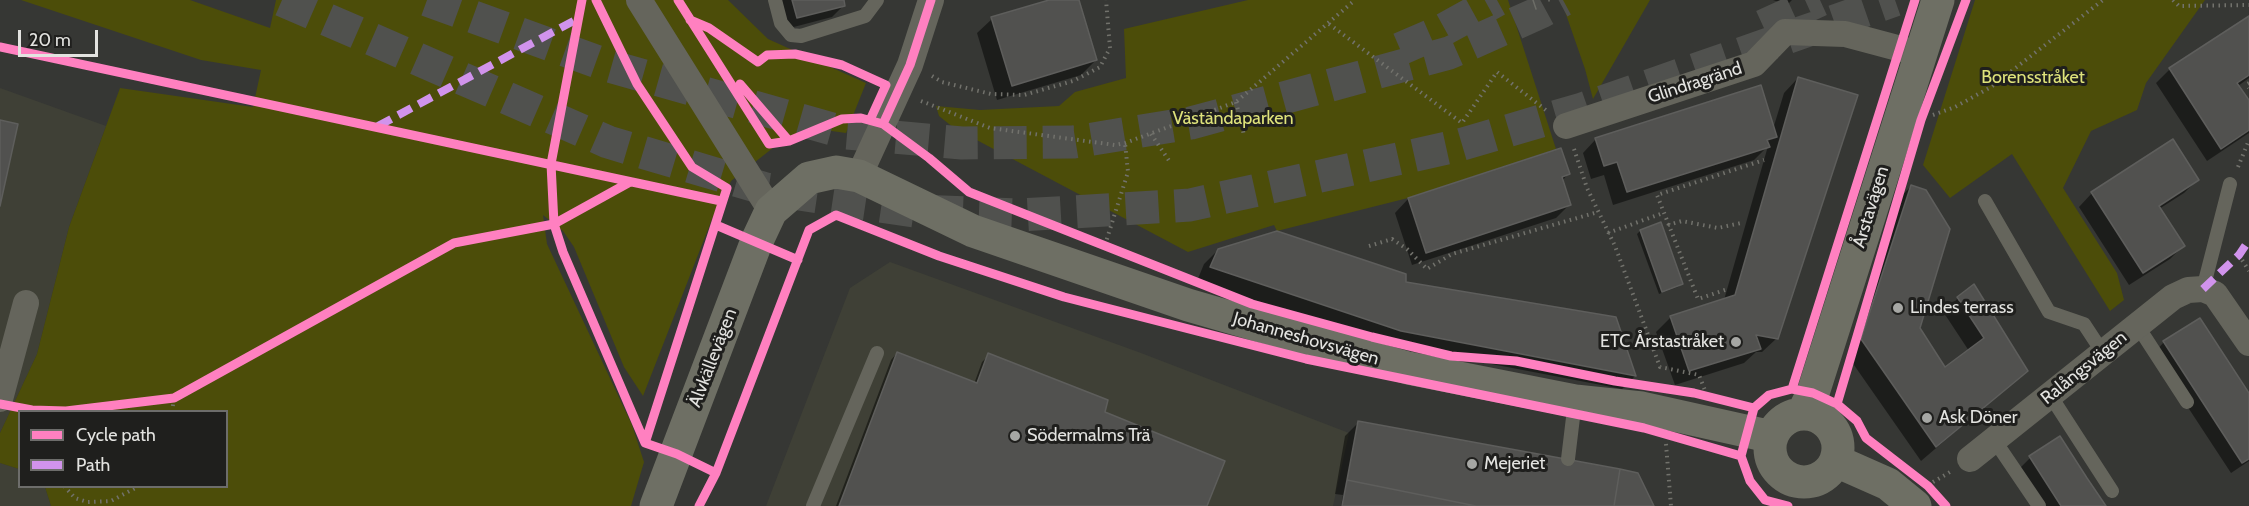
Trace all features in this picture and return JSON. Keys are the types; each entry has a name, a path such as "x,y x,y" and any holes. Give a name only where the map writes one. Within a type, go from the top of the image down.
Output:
{"main road":[{"name":"Årstavägen","path":"1803,413 1813,393 1938,0"},
{"name":"Älvkällevägen","path":"656,506 756,243 771,211 810,178 836,172 859,176"},
{"name":"Johanneshovsvägen","path":"859,176 973,231 1188,305 1408,368 1575,401 1642,408 1760,434 1771,440"},
{"path":"1803,413 1820,417 1834,429 1839,447 1836,462 1826,476 1816,481 1792,481 1774,466 1770,455 1771,440 1778,426 1785,419 1803,413"},
{"path":"1836,462 1888,484 1923,493"}],"street":[{"path":"639,0 771,211"},
{"path":"859,176 910,65 930,0"},
{"name":"Glindragränd","path":"1566,126 1754,64 1785,33 1845,34 1920,54"},
{"path":"2203,289 2215,294 2224,304 2249,343"},
{"name":"Ralångsvägen","path":"1970,459 2173,297 2188,290 2203,289"},
{"path":"0,399 26,303"}],"lane":[{"path":"775,0 781,23 791,35 801,36 865,16 877,0"},
{"path":"2203,289 2230,184"},
{"path":"1985,201 2049,312 2084,324 2103,353"},
{"path":"2137,325 2187,402"},
{"path":"813,506 877,352"},
{"path":"2050,395 2112,491"},
{"path":"1568,459 1575,401"},
{"path":"1995,441 2039,506"}],"path":[{"path":"910,65 942,82 991,94 1024,95 1073,81 1100,67 1110,48 1106,0"},
{"path":"898,91 990,128 1115,146 1236,102 1355,0"},
{"path":"1925,115 1955,107 1991,87 2103,0"},
{"path":"2174,0 2179,6 2249,5"},
{"path":"1329,24 1462,123 1497,72 1566,126 1587,188 1608,233 1660,367 1699,375 1712,397"},
{"path":"2249,83 2247,84 2249,88"},
{"path":"1236,102 1244,135"},
{"path":"1151,134 1170,162"},
{"path":"2230,184 2249,140"},
{"path":"1115,249 1100,243 1128,172 1125,144"},
{"path":"1725,290 1698,299 1657,195 1764,160"},
{"path":"1369,246 1392,239 1407,249 1427,269 1452,254 1598,212"},
{"path":"1608,233 1663,213"},
{"path":"1668,225 1682,221 1718,228 1741,223"},
{"path":"2239,255 2249,271"},
{"path":"163,399 174,398 184,392"},
{"path":"1694,393 1712,397"},
{"path":"172,410 174,398"},
{"path":"1671,506 1665,434 1676,437"},
{"path":"66,488 75,498 87,502 111,501 135,488"}],"shaded area":[{"path":"0,88 106,126 69,227 37,354 0,433"},
{"path":"890,262 1141,353 1349,433 1333,506 766,506 850,288"},
{"path":"0,463 18,469 18,488 45,488 51,506 0,506"}],"green space":[{"path":"21,0 190,0 270,28 276,0 728,0 768,39 866,83 846,133 810,128 783,140 731,181 712,219 643,396 624,367 574,247 563,231 543,215 547,244 632,425 644,462 631,506 51,506 45,488 228,488 228,410 18,410 18,469 0,463 0,433 37,354 69,227 120,88 253,107 261,70 201,60"},
{"name":"Väständaparken","path":"1248,0 1508,0 1556,149 1408,198 1277,231 1274,225 1188,252 954,128 939,116 936,106 980,110 1059,106 1075,92 1126,78 1124,29"},
{"path":"1561,0 1650,0 1593,99 1585,69"},
{"name":"Borensstråket","path":"1975,0 2205,0 2146,83 2137,110 2091,131 2063,188 2117,273 2124,300 2110,311 2012,154 1950,198 1923,165"}],"building":[{"path":"792,0 844,0 845,6 797,18"},
{"path":"1049,0 1079,0 1097,60 1012,86 991,17"},
{"path":"2249,16 2249,75 2237,83 2249,100 2249,130 2221,149 2169,68"},
{"path":"1798,77 1858,95 1778,339 1756,335 1761,349 1689,371 1670,316 1735,295"},
{"path":"1761,85 1777,137 1767,140 1770,147 1627,192 1617,162 1604,166 1595,138"},
{"path":"0,120 18,124 0,206"},
{"path":"2173,139 2199,180 2159,206 2185,246 2143,273 2091,192"},
{"path":"1561,148 1570,174 1562,177 1571,205 1426,253 1408,198"},
{"name":"Lindes terrass","path":"1911,185 1926,190 1950,229 1920,328 1945,367 1984,338 1957,297 1974,284 2028,371 1936,447 1861,339"},
{"path":"1661,222 1683,284 1662,292 1640,230"},
{"path":"1277,231 1406,274 1406,282 1616,317 1636,376 1401,331 1210,267 1218,249"},
{"path":"2200,318 2249,393 2249,459 2242,463 2163,341"},
{"name":"Södermalms Trä","path":"897,352 977,383 988,353 1108,400 1105,412 1225,461 1207,506 839,506"},
{"name":"Mejeriet","path":"1358,421 1620,469 1614,506 1476,506 1347,480"},
{"path":"2060,436 2106,506 2061,506 2029,456"},
{"path":"1620,469 1638,473 1654,506 1614,506"},
{"path":"1347,480 1476,506 1342,506"}],"tunnel":[{"path":"282,0 608,142 766,189 914,211 1020,215 1190,205 1456,146 1582,109 1895,0"},
{"path":"427,0 609,66 846,133 962,143 1074,142 1191,123 1449,53 1563,0"},
{"path":"1400,49 1439,32 1497,0"},
{"path":"1763,26 1820,0"}],"tram line":[{"path":"1533,0 1536,9"}],"marked path":[{"path":"378,126 579,18"},
{"path":"2203,289 2239,255 2249,240"}],"cycle path":[{"path":"582,0 551,164 554,224 563,252 645,443 677,454 716,473"},
{"path":"596,0 637,84 692,167 727,188 645,443"},
{"path":"678,0 769,144 789,141 842,119 861,118 883,124 929,158 969,192 1252,304 1451,356 1516,361 1615,381 1694,393 1754,408"},
{"path":"883,124 910,65 931,0"},
{"path":"1792,389 1915,0"},
{"path":"1837,404 1921,120 1966,0"},
{"path":"690,20 709,28 758,62 767,55 795,54 842,65 886,85 870,120"},
{"path":"0,47 721,201"},
{"path":"740,84 789,141"},
{"path":"74,410 174,398 454,243 554,224 630,182"},
{"path":"699,506 716,473 809,230 836,215 939,256 1064,297 1306,359 1644,428 1741,456"},
{"path":"716,225 798,260"},
{"path":"1788,506 1765,500 1750,481 1741,456 1754,408 1769,395 1792,389 1813,393 1837,404 1857,421 1866,438 1928,486 1946,506"},
{"path":"0,404 32,410"}],"place":[{"name":"Lindes terrass","path":"1898,308"},
{"name":"ETC Årstastråket","path":"1736,342"},
{"name":"Ask Döner","path":"1927,418"},
{"name":"Södermalms Trä","path":"1015,436"},
{"name":"Mejeriet","path":"1472,464"}]}
